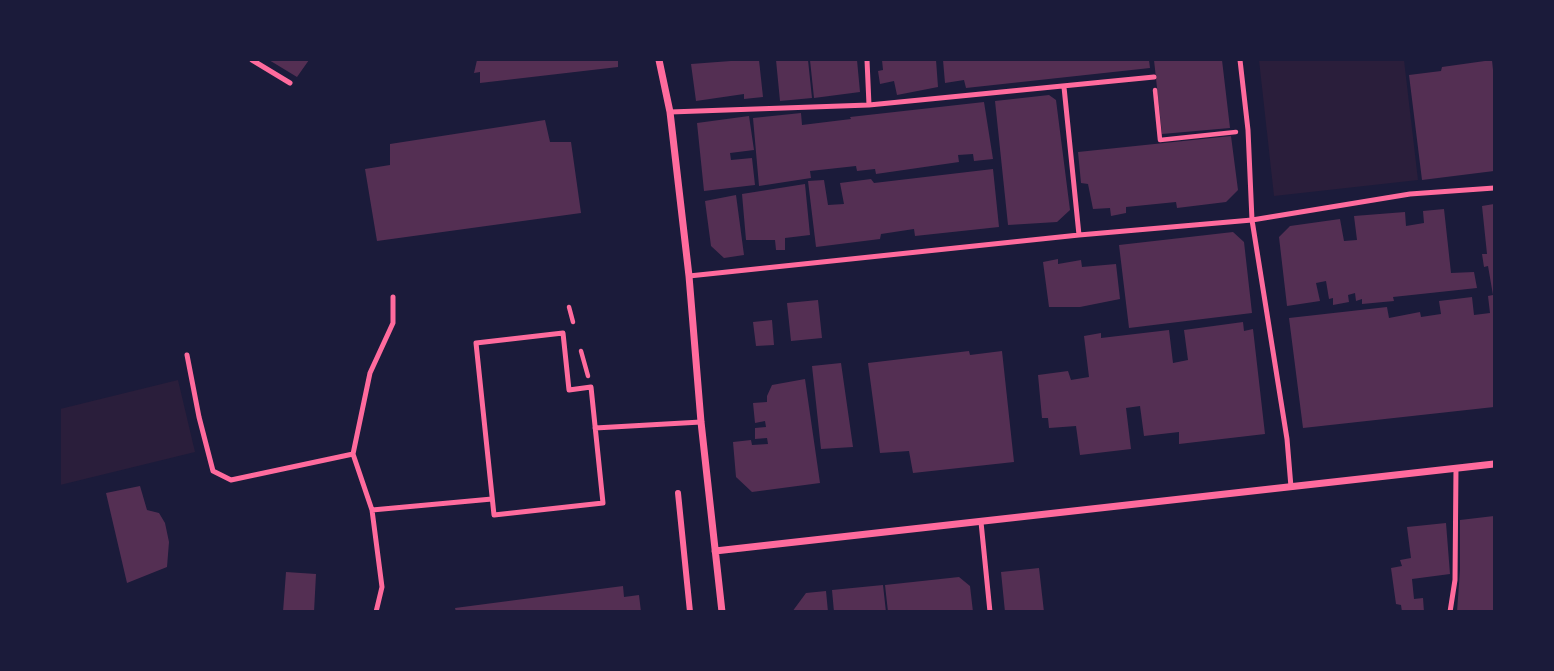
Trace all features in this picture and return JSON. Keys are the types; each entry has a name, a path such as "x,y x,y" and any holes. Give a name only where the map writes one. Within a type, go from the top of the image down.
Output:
{"street":[{"path":"659,60 670,112 689,276 701,422 722,611"},
{"path":"715,551 1494,464"},
{"path":"678,493 690,611"}],"lane":[{"path":"251,60 290,83"},
{"path":"867,60 869,106"},
{"path":"1240,60 1248,130 1252,220 1287,439 1291,487"},
{"path":"670,112 869,106 1154,76"},
{"path":"1064,87 1079,235"},
{"path":"689,276 1079,235 1252,220 1410,194 1494,188"},
{"path":"376,611 382,587 372,510 353,454 370,373 393,323 393,297"},
{"path":"562,333 569,390 591,387 595,428 603,503 494,515 476,343 562,333"},
{"path":"187,355 213,471 231,480 353,454"},
{"path":"595,428 701,422"},
{"path":"1450,611 1455,580 1456,468"},
{"path":"372,510 492,499"},
{"path":"981,522 990,611"}],"path":[{"path":"1154,76 1160,140 1248,130"}],"shaded area":[{"path":"1259,60 1404,60 1418,180 1274,196"},
{"path":"178,380 195,452 60,485 60,409"}],"building":[{"path":"269,60 309,60 297,77"},
{"path":"477,60 618,60 618,67 480,83 480,72 474,73"},
{"path":"759,60 763,97 744,99 744,94 696,101 691,64"},
{"path":"776,60 808,60 812,98 780,101"},
{"path":"810,60 857,60 860,92 814,98"},
{"path":"882,60 936,60 938,87 897,95 894,81 880,84 878,71 883,70"},
{"path":"943,60 1149,60 1150,68 966,88 964,80 945,83"},
{"path":"1154,60 1222,60 1230,128 1162,134"},
{"path":"1492,60 1494,171 1422,180 1409,75"},
{"path":"1049,95 1056,100 1070,210 1057,222 1008,225 995,101"},
{"path":"984,102 993,159 974,161 973,154 958,155 959,162 876,174 875,169 857,171 856,166 810,171 811,178 759,186 753,118 801,113 802,125"},
{"path":"749,116 754,150 730,153 731,160 752,158 755,185 704,191 697,123"},
{"path":"545,120 550,142 571,142 581,213 377,241 365,169 390,165 390,144"},
{"path":"1231,136 1238,190 1226,202 1177,208 1176,202 1126,207 1126,213 1111,216 1110,208 1093,209 1088,184 1081,183 1078,152"},
{"path":"993,169 999,227 915,236 914,229 881,234 880,239 816,247 808,181 824,180 828,205 844,204 840,183 871,179 874,183"},
{"path":"805,184 810,235 785,238 785,250 776,250 775,240 746,240 742,194"},
{"path":"736,195 744,255 724,258 711,246 705,201"},
{"path":"1494,204 1494,407 1303,428 1289,318 1387,307 1389,318 1420,312 1421,317 1441,314 1439,301 1472,297 1474,315 1490,313 1488,296 1493,295 1488,266 1484,267 1482,254 1487,254 1482,206"},
{"path":"1444,209 1451,273 1474,272 1477,288 1393,297 1394,301 1362,304 1362,299 1356,301 1355,293 1348,295 1349,302 1333,305 1333,298 1329,299 1326,281 1316,283 1320,301 1287,306 1279,237 1290,226 1340,219 1344,241 1357,240 1354,216 1405,212 1406,226 1424,223 1423,211"},
{"path":"1233,232 1244,242 1252,313 1129,328 1119,245"},
{"path":"1058,259 1058,264 1081,260 1082,267 1116,264 1120,299 1080,307 1049,307 1043,262"},
{"path":"818,300 822,338 791,341 787,303"},
{"path":"772,320 774,345 756,346 753,322"},
{"path":"1243,322 1244,331 1253,329 1265,434 1179,444 1179,432 1144,436 1140,406 1126,408 1131,449 1080,455 1076,426 1049,428 1048,418 1042,418 1038,375 1068,371 1071,380 1089,377 1084,336 1101,333 1101,338 1169,330 1173,363 1188,360 1184,330"},
{"path":"969,351 970,355 1002,351 1014,462 913,473 909,451 880,453 868,363"},
{"path":"841,363 853,447 821,449 812,366"},
{"path":"805,379 820,483 752,492 736,477 733,442 751,440 752,445 768,444 767,438 755,439 755,428 766,427 765,421 755,423 753,403 767,402 772,385"},
{"path":"140,486 147,510 159,513 165,523 169,542 167,567 127,583 106,493"},
{"path":"1494,516 1494,612 1457,612 1460,520"},
{"path":"1446,523 1450,574 1412,579 1414,599 1423,598 1424,612 1402,612 1401,605 1396,604 1391,568 1402,566 1400,560 1411,558 1407,527"},
{"path":"1039,568 1044,612 1005,612 1001,572"},
{"path":"286,572 316,574 314,612 283,612"},
{"path":"959,577 970,586 973,612 888,612 885,585"},
{"path":"883,585 886,612 834,612 832,590"},
{"path":"623,586 624,597 639,595 641,612 456,612 455,608"},
{"path":"826,591 828,612 792,612 806,593"}]}
